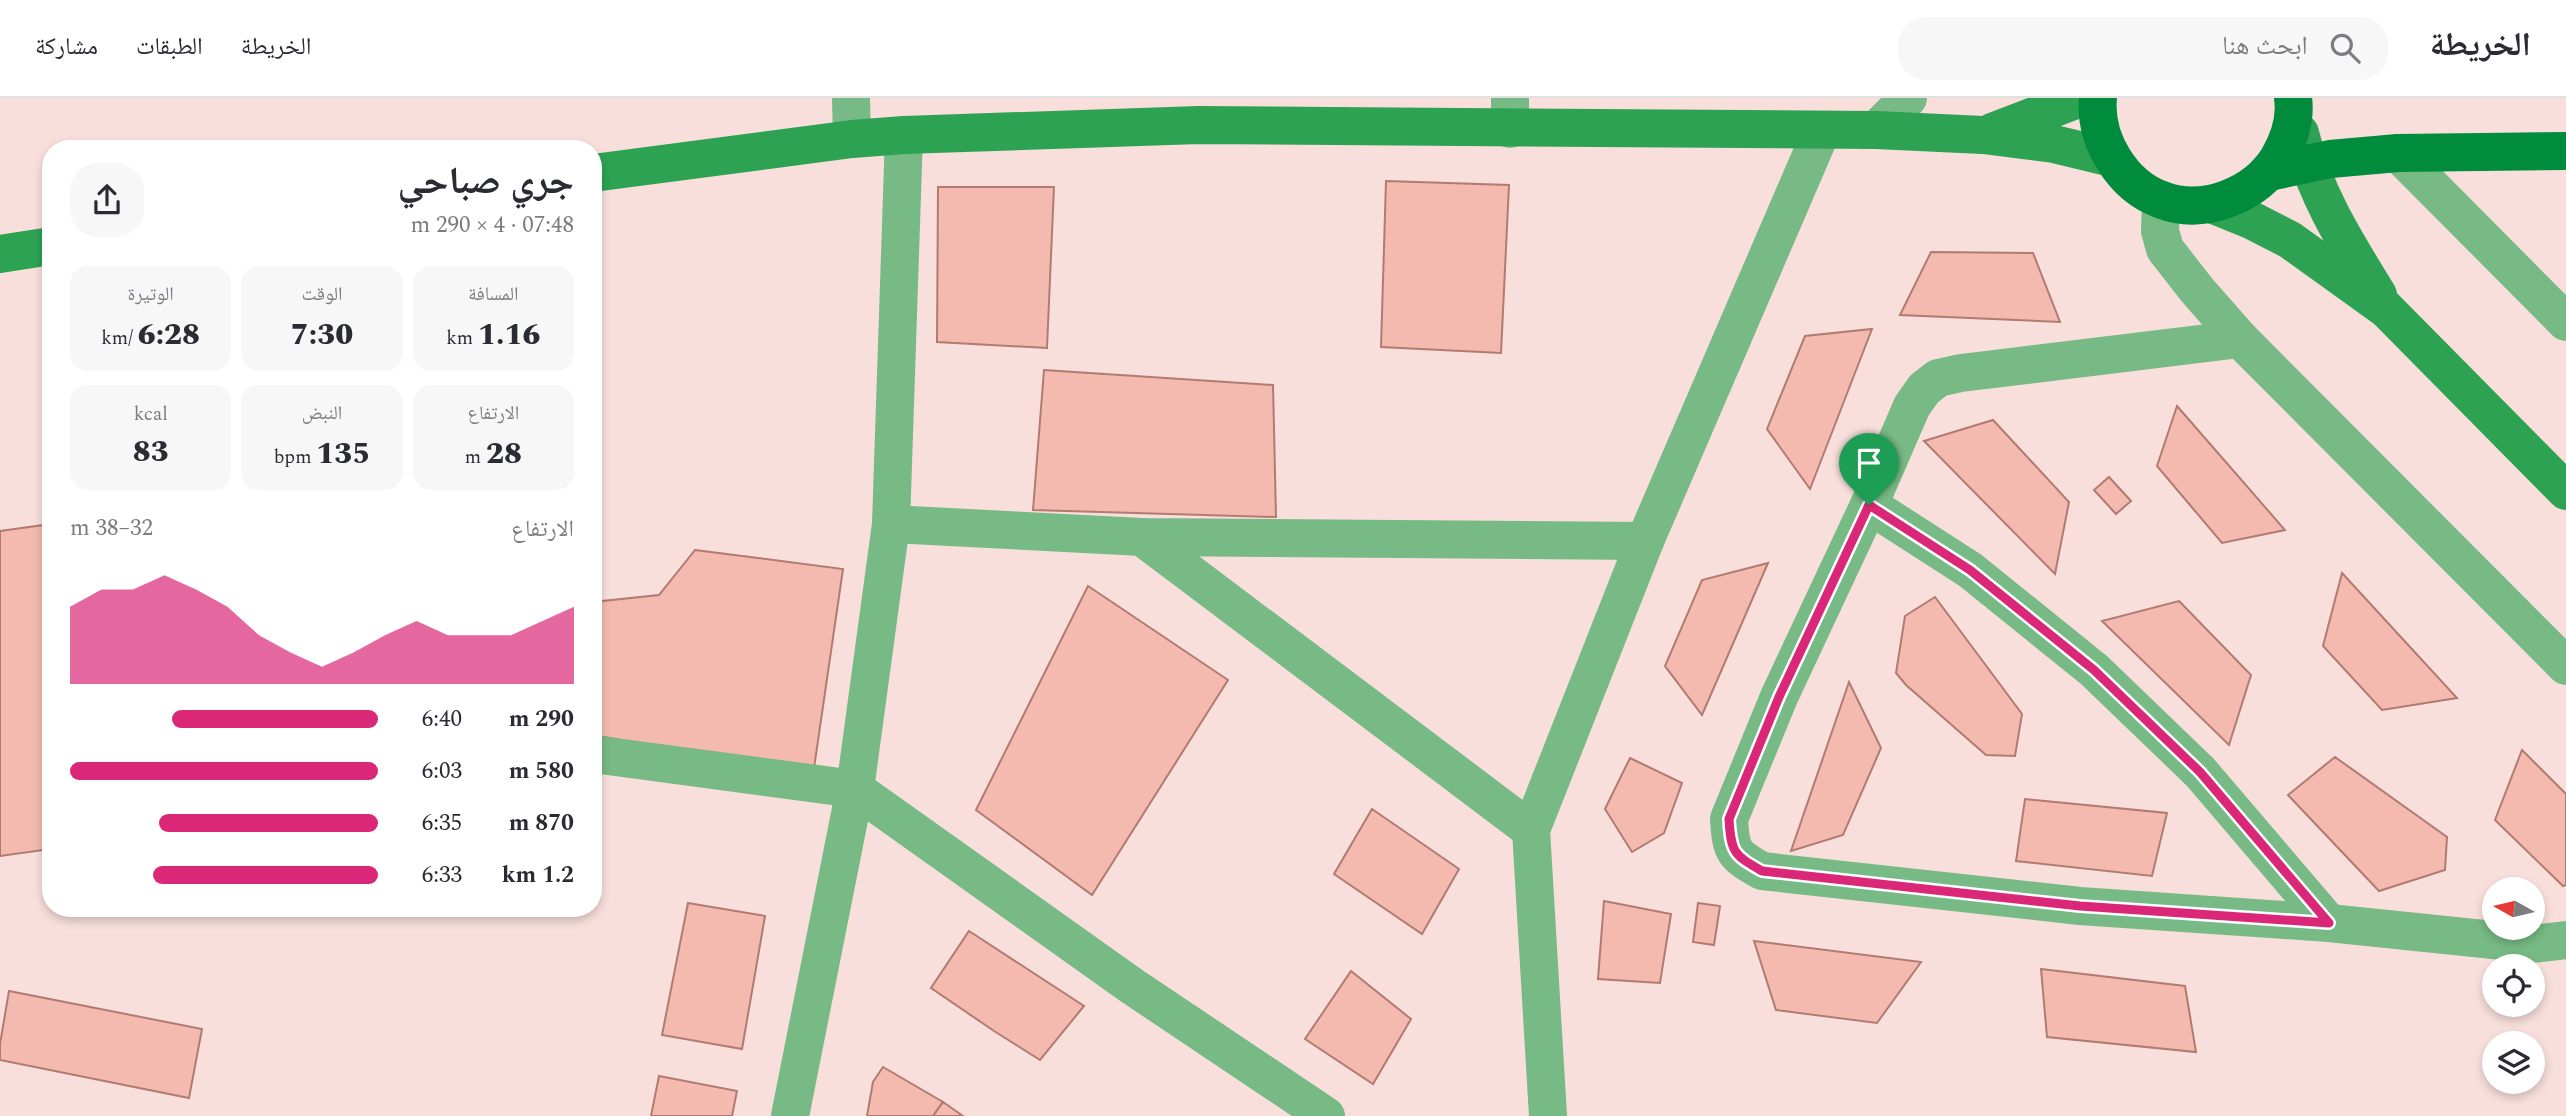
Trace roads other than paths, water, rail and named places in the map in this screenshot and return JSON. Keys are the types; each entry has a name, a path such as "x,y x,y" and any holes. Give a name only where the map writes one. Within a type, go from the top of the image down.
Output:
{"main road":[{"path":"2098,98 2103,139 2120,169 2145,191 2161,200 2177,204 2211,204 2243,193 2269,172 2287,144 2294,104"},
{"path":"2269,172 2330,159 2398,153 2566,151"}],"street":[{"path":"851,98 852,139"},
{"path":"1876,130 1908,98"},
{"path":"1983,135 2081,98"},
{"path":"2294,104 2307,164 2332,219 2386,309"},
{"path":"602,172 852,139 904,135 1510,114 1822,130 1983,135 2054,144 2112,158"},
{"path":"1548,1116 1531,830 1645,541 1822,130"},
{"path":"790,1116 855,789 891,524 904,135"},
{"path":"2398,153 2566,322"},
{"path":"2161,200 2160,231 2165,249 2197,290 2240,339 2566,666"},
{"path":"2211,204 2290,240 2386,309 2566,491"},
{"path":"0,254 42,247"},
{"path":"2240,339 1974,371 1938,378 1923,389 1912,406 1779,697 1729,819 1730,838 1737,856 1762,871 2080,906 2329,923 2532,944 2566,940"},
{"path":"1869,505 1970,570 2094,670 2200,772 2329,923"},
{"path":"891,524 1142,537 1645,541"},
{"path":"1142,537 1531,830"},
{"path":"602,755 855,789 1132,986 1326,1116"}]}
